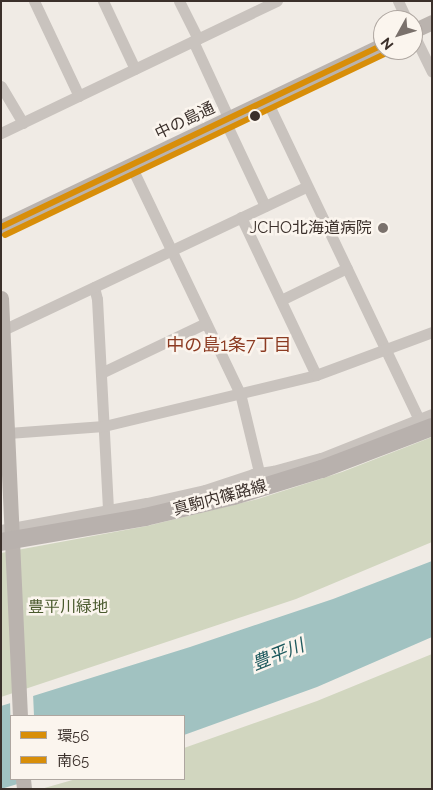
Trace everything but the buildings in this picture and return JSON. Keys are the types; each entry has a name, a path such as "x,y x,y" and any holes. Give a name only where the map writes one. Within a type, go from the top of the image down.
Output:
{"main road":[{"name":"真駒内篠路線","path":"8,538 145,517 234,496 322,469 425,423"}],"street":[{"path":"34,1 79,96"},
{"path":"103,1 135,69"},
{"path":"180,1 227,120 265,206"},
{"path":"1,133 274,2"},
{"name":"中の島通","path":"1,228 373,50"},
{"path":"423,53 432,72"},
{"path":"1,86 23,123"},
{"path":"267,100 386,349 425,423"},
{"path":"131,166 240,393 259,472"},
{"path":"3,330 307,186"},
{"path":"241,217 316,375"},
{"path":"281,300 347,268"},
{"path":"94,288 97,299 108,510"},
{"path":"1,298 3,389 8,433 8,538 20,715"},
{"path":"101,373 206,323"},
{"path":"8,433 104,426 316,375 432,332"},
{"path":"8,538 108,510 205,490 259,472 273,471 321,458 425,423 432,414"}],"green space":[{"name":"豊平川緑地","path":"432,437 432,542 296,599 1,697 1,553 147,526 258,499 342,472"},
{"path":"432,654 432,789 41,789 72,780 185,780 185,748 317,701"}],"water":[{"name":"豊平川","path":"432,561 432,637 317,687 185,735 185,715 10,715 10,780 31,780 1,789 1,706 190,647 333,599"}],"pier":[{"path":"33,693 34,715 10,715 10,701"}],"transit line":[{"name":"環56","path":"1,227 373,50"},
{"name":"南65","path":"5,235 373,60"}],"place":[{"name":"JCHO北海道病院","path":"383,228"}],"district":[{"name":"中の島1条7丁目","path":"229,345"}]}
